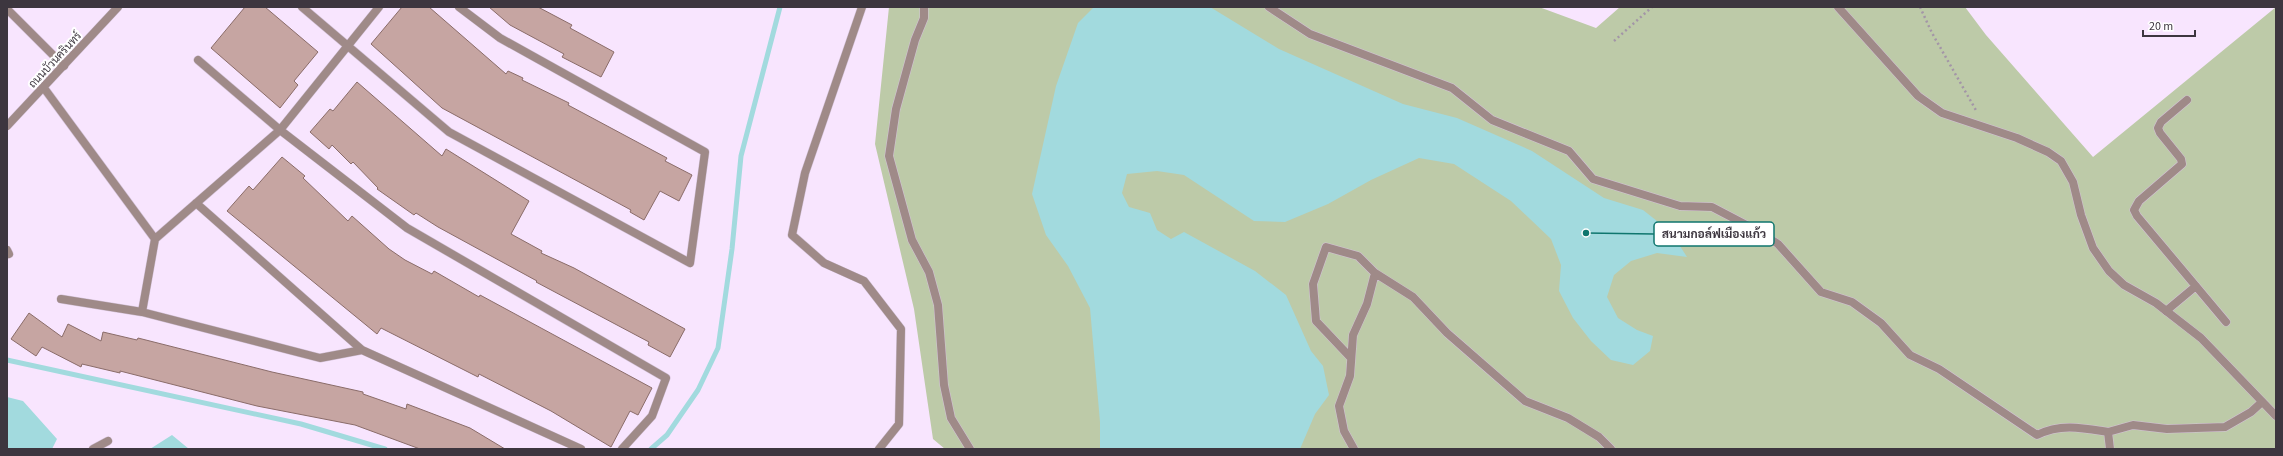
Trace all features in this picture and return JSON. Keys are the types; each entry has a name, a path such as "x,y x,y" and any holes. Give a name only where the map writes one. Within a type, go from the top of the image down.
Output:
{"street":[{"name":"ถนนบัวนครินทร์","path":"7,126 118,7"},
{"path":"302,7 347,47 449,132 690,263 705,152 500,38 459,7"},
{"path":"142,312 155,239 280,130 379,7"},
{"path":"862,7 805,172 792,235 824,263 864,282 901,329 899,424 879,449"},
{"path":"924,7 924,18 915,40 896,109 889,156 912,240 929,272 938,305 944,385 951,418 970,449"},
{"path":"1269,7 1310,34 1452,88 1492,120 1569,151 1593,179 1680,206 1712,207 1756,230 1778,244 1821,292 1852,302 1881,323 1910,355 1939,369 2037,435 2051,428 2077,428 2108,432 2132,425 2167,429 2225,427 2251,412 2262,402"},
{"path":"1838,7 1918,96 1942,113 1982,128 2017,138 2048,152 2061,161 2073,182 2081,215 2093,248 2109,271 2124,285 2166,311 2201,338 2276,416"},
{"path":"7,9 64,66"},
{"path":"198,60 280,130 407,228 666,378 652,416 622,449"},
{"path":"44,88 155,239"},
{"path":"2187,100 2161,122 2158,128 2160,133 2181,159 2182,164 2140,201 2134,210 2137,216 2226,322"},
{"path":"196,203 362,350 581,449"},
{"path":"1351,358 1316,322 1313,284 1326,247 1358,256 1375,273 1413,297 1447,333 1525,401 1568,418 1599,437 1611,449"},
{"path":"1354,449 1344,431 1339,406 1350,376 1353,335 1367,304 1375,273"},
{"path":"2166,311 2196,286"},
{"path":"61,299 142,312 320,358 362,350"},
{"path":"2108,432 2110,449"},
{"path":"93,449 108,441"}],"path":[{"path":"1614,41 1652,7"},
{"path":"1920,7 1932,33 1975,108 1982,128"}],"shaded area":[{"path":"889,7 1539,7 1596,28 1620,7 1965,7 1986,35 2093,157 2276,7 2276,449 945,449 933,439 914,309 875,144"},
{"path":"1094,7 1210,7 1279,49 1403,104 1457,118 1532,151 1604,198 1643,210 1671,232 1687,257 1657,253 1631,261 1614,275 1607,297 1618,318 1637,330 1653,336 1650,351 1633,365 1611,360 1591,341 1573,318 1559,291 1561,265 1551,239 1511,201 1454,164 1419,158 1371,180 1328,204 1285,222 1254,221 1184,175 1157,171 1127,174 1122,193 1129,207 1150,213 1157,230 1171,239 1184,232 1255,271 1286,295 1311,351 1323,366 1329,395 1315,414 1300,449 1100,449 1100,422 1090,308 1068,266 1046,235 1032,194 1056,86 1078,23"},
{"path":"7,397 23,401 57,439 52,449 7,449"},
{"path":"172,435 189,449 150,449"}],"building":[{"path":"245,7 265,7 318,52 294,81 298,85 280,108 211,48"},
{"path":"402,7 429,7 506,74 508,71 523,78 522,80 569,103 568,105 667,158 665,161 692,175 679,201 660,191 644,220 630,212 631,210 442,108 371,44"},
{"path":"489,7 538,7 572,25 570,28 614,52 601,77 562,57 564,54 510,25"},
{"path":"357,82 442,156 446,149 529,201 511,234 542,251 541,253 574,268 685,329 670,357 648,345 649,342 536,282 537,281 438,227 416,213 414,215 377,189 378,188 353,162 351,164 332,145 329,149 310,132 330,109 333,111"},
{"path":"282,157 305,176 303,178 348,221 352,216 389,249 405,260 432,274 434,271 479,297 480,295 652,388 638,415 630,411 611,447 551,411 479,374 478,377 381,328 377,334 227,211 249,186 253,190"},
{"path":"29,313 62,337 68,324 101,341 103,332 137,340 138,338 272,372 363,392 363,394 406,409 407,404 470,428 505,449 420,449 355,425 257,406 120,371 120,373 82,364 81,367 42,347 36,356 11,339"}],"waterway":[{"path":"651,449 667,435 698,390 718,348 732,249 741,156 780,7"},
{"path":"7,360 301,424 385,449"}],"place":[{"name":"สนามกอล์ฟเมืองแก้ว","path":"1586,233"}]}
